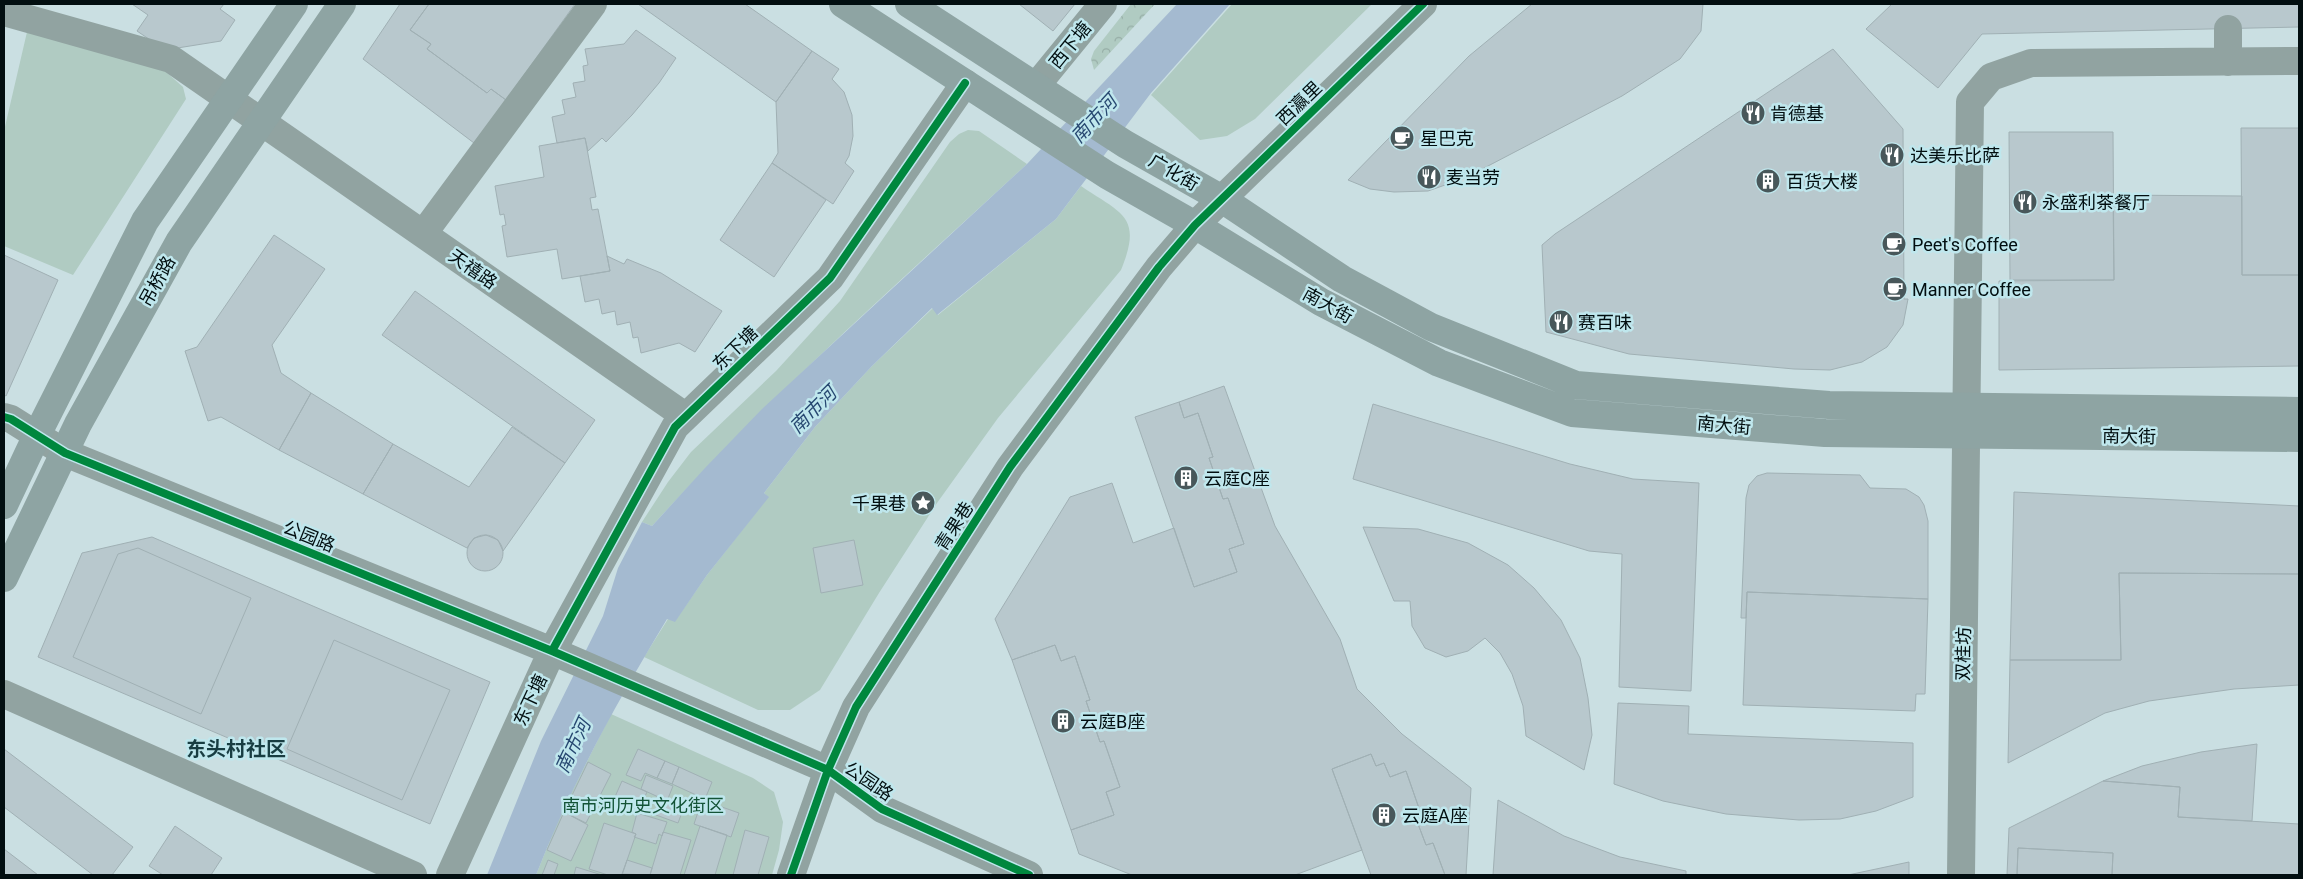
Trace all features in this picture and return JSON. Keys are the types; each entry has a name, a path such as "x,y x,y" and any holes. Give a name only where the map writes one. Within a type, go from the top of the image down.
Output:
{"main road":[{"name":"吊桥路","path":"4,505 37,435 145,221 294,4"},
{"name":"吊桥路","path":"4,578 78,424 179,242 342,4"},
{"name":"广化街","path":"843,4 1107,175 1195,225"},
{"name":"广化街","path":"909,4 1125,144 1222,199"},
{"name":"南大街","path":"1222,199 1342,279 1431,327 1576,385 1829,405 1966,421 2299,438"},
{"name":"南大街","path":"1195,225 1321,302 1439,363 1572,413 1825,433 1966,421 2299,411"}],"street":[{"path":"423,234 593,4"},
{"name":"西下塘","path":"1036,86 1103,4"},
{"name":"西瀛里","path":"1195,225 1424,4"},
{"name":"天禧路","path":"4,12 171,59 685,416"},
{"path":"2228,29 2228,62"},
{"name":"双桂坊","path":"1961,875 1970,102 1991,77 2031,63 2299,61"},
{"name":"东下塘","path":"450,875 562,655 675,426 830,278 965,83"},
{"name":"青果巷","path":"791,875 828,770 856,707 1010,467 1159,266 1195,225"},
{"name":"公园路","path":"4,417 11,419 65,453 562,655 828,770 882,809 1029,875"},
{"path":"4,694 413,875"}],"green space":[{"path":"1131,4 1155,4 1094,70 1091,59 1094,51"},
{"path":"1232,4 1372,4 1255,119 1227,136 1200,140 1151,95"},
{"path":"27,32 165,71 183,87 186,99 73,275 4,246 4,131"},
{"path":"968,130 979,131 1027,164 788,386 696,478 652,526 642,522 668,482 691,452 776,371 840,301 950,142 959,134"},
{"path":"1081,186 1108,203 1125,218 1129,227 1130,238 1121,270 998,418 937,503 820,690 790,710 758,710 644,657 668,619 675,621 707,575 768,497 764,493 815,427 872,366 933,308 938,315 1056,219"},
{"name":"南市河历史文化街区","path":"611,714 753,778 774,792 783,822 779,850 772,875 536,875 561,813"}],"water":[{"name":"南市河","path":"1177,4 1230,4 1151,93 1056,219 937,315 932,308 872,366 815,427 764,493 769,497 707,575 675,622 667,619 630,681 596,744 564,809 536,875 487,875 541,741 603,616 618,568 642,522 652,526 762,409 1027,164"}],"building":[{"path":"132,4 224,4 220,9 235,20 221,41 165,50 137,31 148,15"},
{"path":"400,4 429,4 410,30 431,44 427,49 487,93 491,89 506,100 474,143 363,59"},
{"path":"429,4 575,4 506,100 491,89 487,93 427,49 431,44 410,30"},
{"path":"638,4 745,4 812,51 776,102"},
{"path":"1019,4 1075,4 1053,31"},
{"path":"1532,4 1703,4 1701,31 1680,59 1622,96 1465,178 1428,191 1394,192 1370,189 1348,180 1469,56"},
{"path":"1892,4 2299,4 2299,27 1982,34 1938,88 1866,29"},
{"path":"636,30 676,58 659,83 606,142 602,138 588,151 585,138 557,143 552,117 565,114 562,100 576,97 573,83 585,81 583,66 588,65 585,49 624,44"},
{"name":"百货大楼","path":"1833,49 1903,129 1904,299 1908,299 1903,325 1887,347 1862,362 1830,370 1794,369 1629,354 1546,332 1542,245 1555,234"},
{"path":"812,51 839,69 832,79 844,92 852,115 853,136 849,156 845,163 854,171 833,204 772,163 778,153 776,102"},
{"path":"2241,128 2299,128 2299,275 2242,275"},
{"path":"2009,132 2113,132 2114,280 2010,280"},
{"path":"585,138 596,197 590,198 592,210 598,209 610,271 562,279 557,249 507,257 502,226 506,225 504,214 500,215 495,186 544,177 539,146"},
{"path":"772,163 826,200 774,277 720,240"},
{"path":"2113,195 2242,196 2242,275 2299,275 2299,366 1999,370 1999,281 2114,280"},
{"path":"274,235 325,269 272,345 281,373 311,393 279,450 221,417 208,421 185,351 197,347"},
{"path":"4,255 58,280 6,396 4,395"},
{"path":"607,256 624,264 627,259 661,273 722,311 695,352 679,343 641,353 638,337 633,338 630,322 617,325 615,311 602,314 599,299 585,302 580,276 610,271"},
{"path":"415,291 595,420 565,463 382,335"},
{"path":"1224,386 1275,526 1340,639 1357,689 1402,734 1471,788 1466,875 1445,875 1433,843 1426,845 1415,816 1421,814 1406,771 1390,777 1384,763 1376,766 1371,754 1332,769 1362,850 1295,875 1132,875 1079,854 1071,830 1114,815 1106,792 1120,787 1104,741 1100,742 1086,701 1090,700 1075,656 1061,661 1055,645 1012,660 995,619 1070,497 1112,483 1133,543 1174,528 1194,587 1237,572 1229,549 1244,544 1228,498 1223,499 1209,458 1213,457 1198,413 1184,418 1179,402"},
{"path":"311,393 393,444 363,494 279,450"},
{"name":"云庭C座","path":"1179,402 1184,418 1198,413 1213,457 1209,458 1223,499 1228,498 1244,544 1229,549 1237,572 1194,587 1135,417"},
{"path":"1373,404 1570,464 1633,479 1699,483 1691,691 1619,687 1622,554 1589,551 1353,479"},
{"path":"512,427 565,463 503,551 498,540 486,535 474,538 467,548 363,494 393,444 469,487"},
{"path":"1767,473 1860,475 1870,488 1906,489 1919,497 1924,505 1928,521 1928,599 1747,592 1746,618 1741,618 1746,498 1749,485 1757,476"},
{"path":"2014,492 2299,506 2299,574 2119,573 2121,660 2010,660"},
{"path":"1363,527 1418,529 1468,543 1508,565 1534,588 1561,620 1580,658 1588,698 1592,735 1584,770 1526,736 1523,706 1512,674 1500,653 1485,638 1468,651 1446,657 1425,648 1412,626 1410,601 1394,601"},
{"path":"485,535 492,536 498,540 502,546 502,560 498,566 492,570 485,571 478,570 472,566 468,560 467,553 468,546 472,540 478,536"},
{"path":"152,537 490,682 430,824 38,657 82,553"},
{"path":"854,540 863,585 821,593 813,548"},
{"path":"138,548 251,598 201,714 73,657 118,554"},
{"path":"2119,573 2299,574 2299,685 2234,689 2149,701 2105,713 2008,763 2010,660 2121,660"},
{"path":"1747,592 1928,599 1925,694 1916,694 1915,711 1743,705"},
{"path":"334,640 450,690 402,800 287,749"},
{"name":"云庭B座","path":"1055,645 1061,661 1075,656 1090,700 1086,701 1100,742 1104,741 1120,787 1106,792 1114,815 1071,830 1012,660"},
{"path":"1618,703 1689,706 1688,734 1913,743 1913,797 1876,811 1840,819 1799,820 1726,814 1663,801 1614,784"},
{"path":"2257,744 2252,821 2178,817 2180,787 2103,781 2142,766 2201,752"},
{"path":"4,749 133,847 112,875 93,875 4,807"},
{"path":"638,749 665,761 657,778 645,773 641,781 626,775"},
{"name":"云庭A座","path":"1371,754 1376,766 1384,763 1390,777 1406,771 1421,814 1415,816 1426,845 1433,843 1445,875 1371,875 1332,769"},
{"path":"665,761 679,767 672,784 657,778"},
{"path":"588,762 611,774 586,823 564,812"},
{"path":"679,767 712,782 705,799 672,784"},
{"path":"646,775 673,786 667,801 641,789"},
{"path":"622,781 647,792 639,809 614,799"},
{"path":"2103,781 2180,787 2178,817 2299,824 2299,875 2112,875 2113,853 2018,848 2017,875 2007,875 2009,828"},
{"path":"662,799 684,807 678,823 656,815"},
{"path":"702,800 739,813 731,837 694,824"},
{"path":"1498,800 1564,836 1620,857 1686,871 1686,875 1493,875"},
{"path":"564,812 588,825 571,861 547,850"},
{"path":"637,813 667,822 662,836 659,834 656,844 634,837 636,834 632,832"},
{"path":"604,823 636,834 622,875 608,875 589,869"},
{"path":"175,826 222,858 211,875 163,875 149,866"},
{"path":"700,826 727,835 715,875 684,875"},
{"path":"745,830 769,837 758,875 733,875"},
{"path":"663,832 691,840 680,875 650,875"},
{"path":"2018,848 2113,853 2112,875 2017,875"},
{"path":"4,849 38,875 4,875"},
{"path":"548,860 558,864 554,875 542,875"},
{"path":"627,860 652,868 650,875 622,874"},
{"path":"1909,862 1909,875 1848,875"},
{"path":"576,867 602,875 574,875"}],"cycle path":[{"path":"791,875 828,770 856,707 1010,467 1159,267 1195,225 1423,4"},
{"path":"552,651 675,427 830,278 965,83"},
{"path":"4,417 11,419 65,453 552,651 828,770 882,809 1029,875"}],"place":[{"name":"肯德基","path":"1753,113"},
{"name":"星巴克","path":"1402,138"},
{"name":"达美乐比萨","path":"1892,155"},
{"name":"麦当劳","path":"1429,177"},
{"name":"百货大楼","path":"1768,181"},
{"name":"永盛利茶餐厅","path":"2025,202"},
{"name":"Peet's Coffee","path":"1894,244"},
{"name":"Manner Coffee","path":"1895,289"},
{"name":"赛百味","path":"1561,322"},
{"name":"云庭C座","path":"1186,478"},
{"name":"千果巷","path":"923,503"},
{"name":"云庭B座","path":"1063,721"},
{"name":"云庭A座","path":"1384,815"}],"district":[{"name":"东头村社区","path":"236,749"}]}
